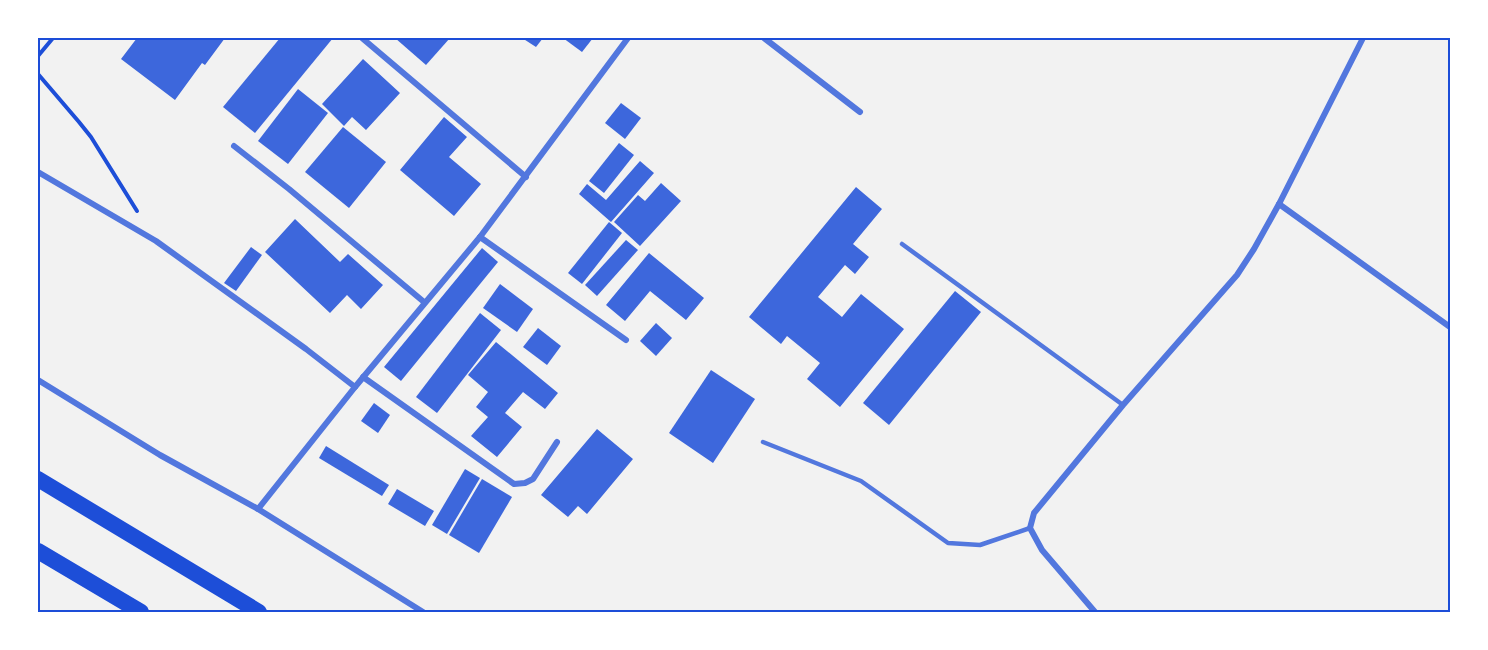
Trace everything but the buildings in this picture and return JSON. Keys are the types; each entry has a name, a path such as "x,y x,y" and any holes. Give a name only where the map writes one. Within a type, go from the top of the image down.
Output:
{"highway":[{"path":"38,479 259,612"},
{"path":"38,551 141,612"}],"street":[{"path":"362,38 526,177"},
{"path":"258,509 424,302 480,237 628,38"},
{"path":"764,38 860,112"},
{"path":"1095,612 1042,550 1030,528 1034,513 1123,405 1237,275 1279,204 1363,38"},
{"path":"234,146 424,302"},
{"path":"38,171 156,241 355,387"},
{"path":"1279,204 1450,327"},
{"path":"480,237 626,340"},
{"path":"363,377 514,484 525,483 533,479 557,442"},
{"path":"38,380 160,455 258,509 423,612"}],"lane":[{"path":"902,244 1123,405"},
{"path":"764,442 861,481 948,543 980,545 1030,528"}],"path":[{"path":"38,56 53,38"},
{"path":"38,74 91,137 156,241"}]}
